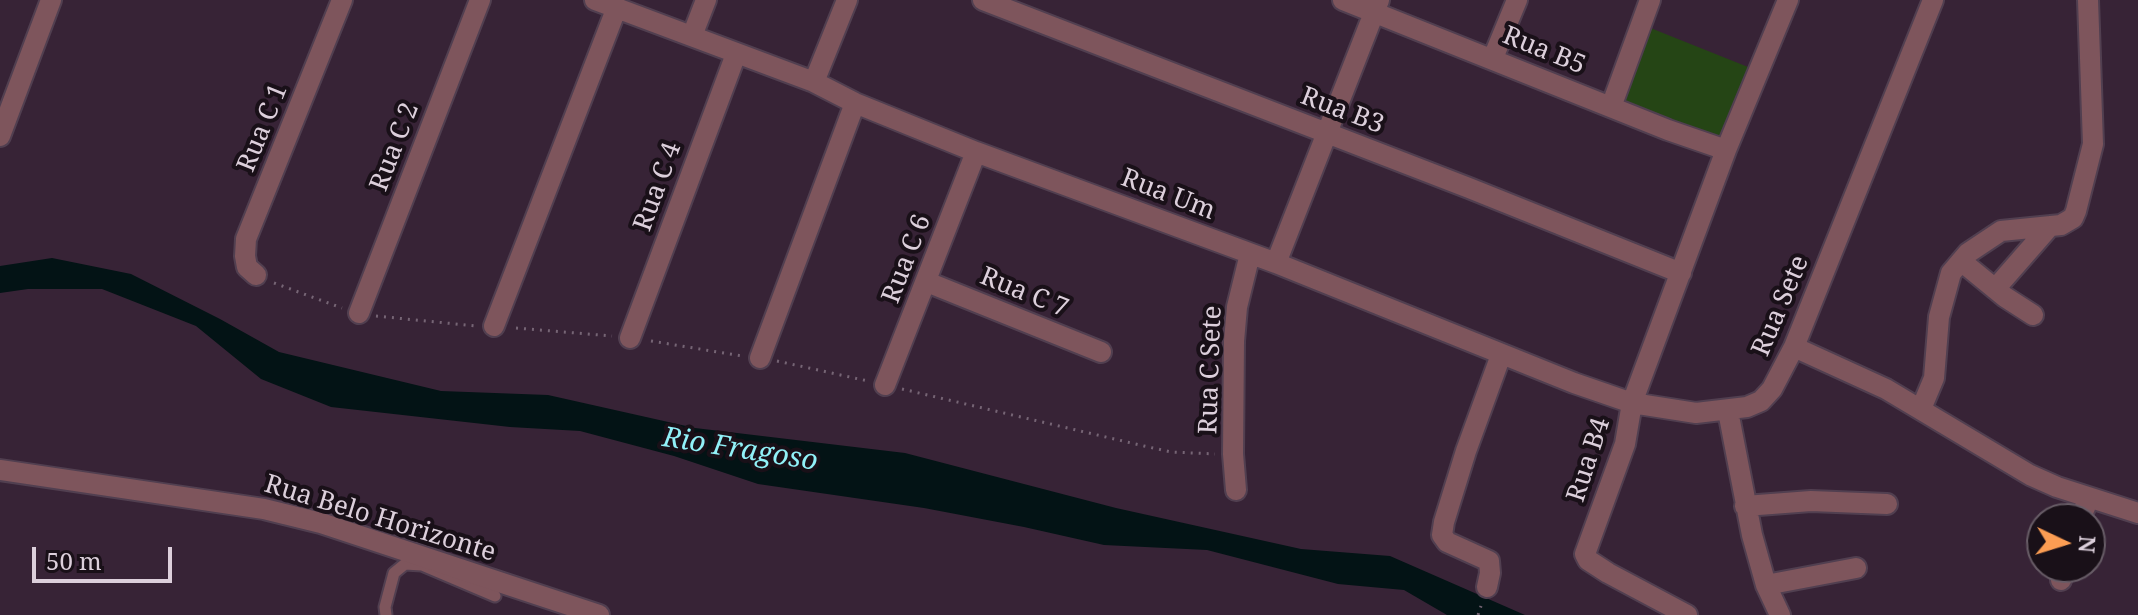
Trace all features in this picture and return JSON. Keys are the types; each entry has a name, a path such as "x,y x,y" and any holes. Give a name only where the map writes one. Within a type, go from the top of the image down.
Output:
{"street":[{"path":"0,136 51,0"},
{"name":"Rua C 1","path":"256,275 247,267 246,239 342,0"},
{"name":"Rua C 2","path":"359,313 480,0"},
{"name":"Rua Um","path":"595,0 814,82 855,103 976,152 1276,263 1501,355 1632,403 1696,413 1728,411"},
{"path":"692,36 706,0"},
{"path":"814,82 847,0"},
{"name":"Rua B3","path":"983,0 1681,273"},
{"name":"Rua B5","path":"1343,0 1376,6 1611,107 1726,150"},
{"path":"1493,58 1517,0"},
{"path":"1611,107 1650,0"},
{"name":"Rua B4","path":"1687,615 1588,560 1585,554 1625,444 1632,403 1726,150 1788,0"},
{"path":"1921,409 1934,378 1939,317 1951,273 1983,241 2001,231 2061,225 2073,218 2093,144 2088,0"},
{"name":"Rua Sete","path":"1728,411 1761,401 1772,389 1794,347 1929,1"},
{"path":"1276,263 1376,6"},
{"path":"494,326 617,7"},
{"name":"Rua C 4","path":"630,338 736,54"},
{"path":"760,358 855,103"},
{"name":"Rua C 6","path":"885,385 976,152"},
{"path":"1995,289 2050,226"},
{"name":"Rua C Sete","path":"1236,490 1233,454 1234,341 1237,307 1250,254"},
{"path":"1961,261 2033,315"},
{"name":"Rua C 7","path":"927,282 1101,352"},
{"path":"1794,347 1886,389 2030,475 2138,513"},
{"path":"1487,587 1489,561 1447,542 1442,535 1466,451 1501,355"},
{"path":"1728,411 1745,506 1776,613"},
{"name":"Rua Belo Horizonte","path":"0,470 264,509 321,523 540,606 599,615"},
{"path":"2087,503 2089,498"},
{"path":"1745,506 1811,501 1887,504"},
{"path":"1766,585 1856,568"}],"lane":[{"path":"386,615 385,607 394,573 405,564 422,565 495,596"}],"green space":[{"path":"1648,27 1753,69 1724,141 1620,100"}],"water":[{"name":"Rio Fragoso","path":"52,258 131,274 279,352 441,391 548,395 695,428 905,453 1116,508 1301,549 1390,556 1525,615 1447,615 1404,590 1338,584 1207,550 1104,545 924,508 758,484 674,456 580,431 510,427 331,407 261,379 196,326 102,289 28,289 0,293 0,266"}]}
